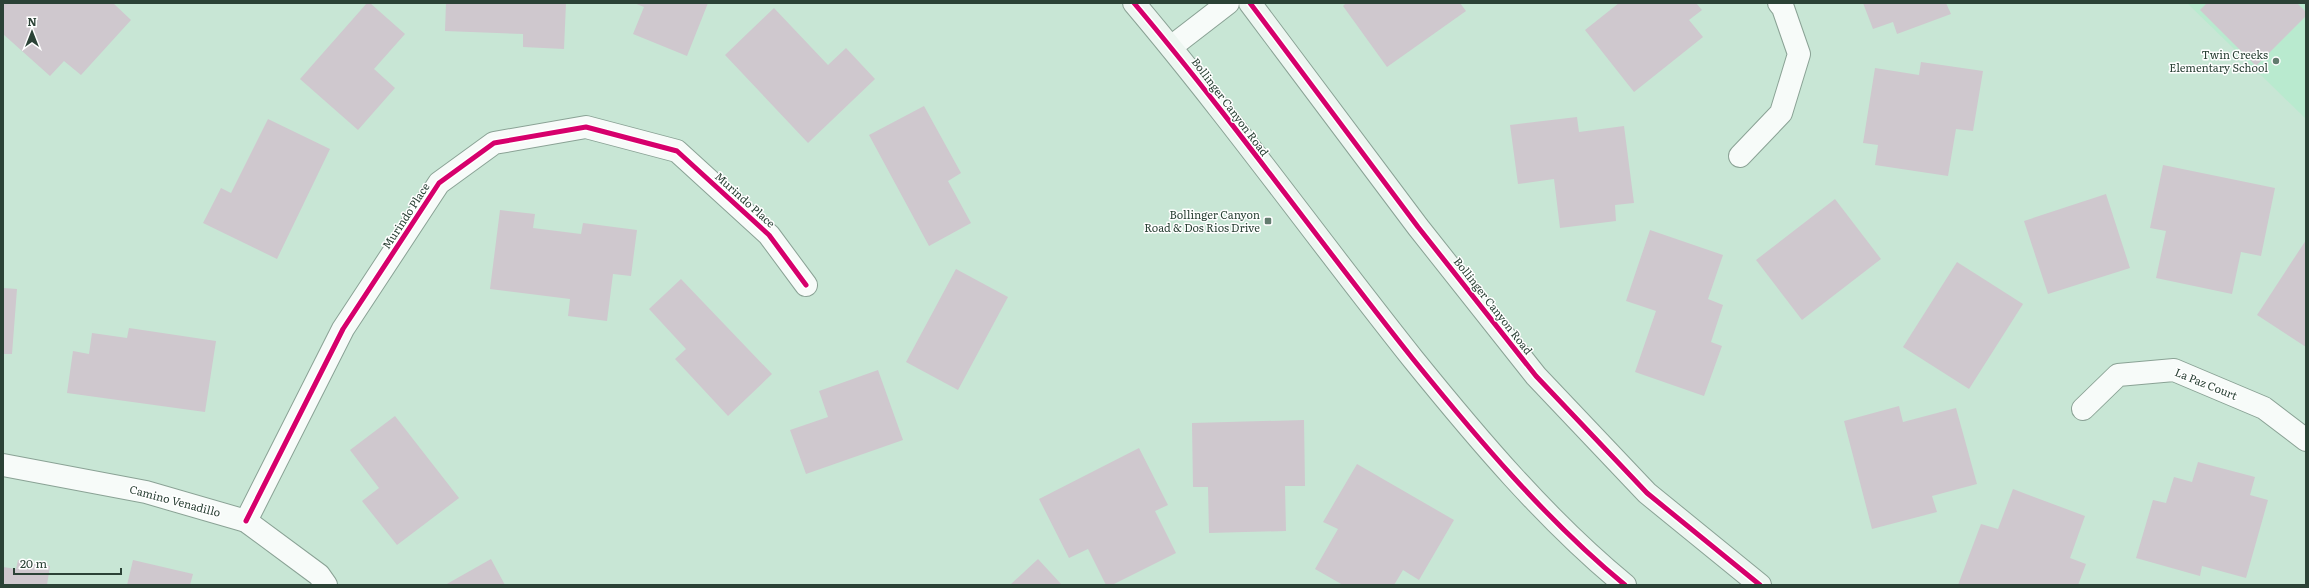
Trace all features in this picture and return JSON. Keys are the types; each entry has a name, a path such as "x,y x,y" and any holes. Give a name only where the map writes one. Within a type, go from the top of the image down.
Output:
{"main road":[{"name":"Bollinger Canyon Road","path":"1134,3 1171,47 1347,277 1471,431 1590,556 1625,585"},
{"name":"Bollinger Canyon Road","path":"1250,3 1418,227 1536,376 1647,493 1760,585"}],"street":[{"path":"1171,47 1228,3"},
{"path":"1740,156 1781,113 1799,54 1783,8 1779,3"},
{"name":"Murindo Place","path":"246,521 343,329 439,183 494,143 586,127 676,151 769,235 806,285"},
{"name":"La Paz Court","path":"2083,409 2118,375 2174,370 2264,408 2306,440"},
{"name":"Camino Venadillo","path":"3,465 146,492 246,521 319,575 326,585"}],"shaded area":[{"name":"Twin Creeks Elementary School","path":"2187,3 2306,3 2306,119"}],"building":[{"path":"3,3 113,3 131,20 81,75 64,61 50,76 3,34"},
{"path":"367,3 370,3 405,34 374,69 395,88 358,130 300,79"},
{"path":"446,3 566,3 564,49 523,47 523,34 445,31"},
{"path":"634,3 708,3 687,56 633,34 644,7"},
{"path":"1346,3 1460,3 1466,11 1387,67 1343,6"},
{"path":"1619,3 1696,3 1702,10 1689,20 1703,37 1634,92 1585,30"},
{"path":"1863,3 1946,3 1951,14 1897,34 1893,22 1873,29"},
{"path":"2207,3 2297,3 2306,12 2306,16 2256,66 2200,10"},
{"path":"774,8 828,65 846,48 875,79 808,143 725,55"},
{"path":"1921,62 1983,71 1973,131 1956,129 1948,176 1875,165 1878,145 1863,143 1875,68 1919,75"},
{"path":"924,106 961,173 948,181 971,223 929,246 869,135"},
{"path":"1577,117 1579,132 1624,126 1634,203 1615,205 1616,221 1560,228 1554,179 1518,184 1510,125"},
{"path":"268,119 330,149 277,259 203,223 221,188 231,193"},
{"path":"2163,165 2275,188 2261,256 2241,252 2232,294 2156,278 2166,231 2150,228"},
{"path":"2106,194 2130,268 2048,294 2024,221"},
{"path":"1835,199 1881,259 1802,320 1756,260"},
{"path":"500,210 535,214 533,228 581,234 583,223 637,230 631,276 613,274 607,321 568,316 570,299 490,289"},
{"path":"1650,230 1723,255 1708,299 1723,305 1711,342 1722,346 1704,396 1635,372 1656,311 1626,301"},
{"path":"2306,240 2306,347 2257,315"},
{"path":"1957,262 2023,304 1969,389 1903,347"},
{"path":"956,269 1008,297 958,390 906,362"},
{"path":"681,279 772,374 728,416 675,359 686,349 649,309"},
{"path":"3,288 17,289 12,354 3,354"},
{"path":"129,328 216,341 205,412 67,393 73,351 89,354 92,333 127,338"},
{"path":"878,370 903,440 806,474 790,430 828,417 819,391"},
{"path":"1899,406 1903,422 1956,408 1977,484 1932,496 1937,512 1872,529 1844,421"},
{"path":"395,416 459,498 397,545 362,501 379,488 350,450"},
{"path":"1304,420 1305,486 1285,486 1286,531 1209,533 1208,487 1193,487 1192,423"},
{"path":"1139,448 1168,505 1155,511 1176,553 1112,585 1106,585 1088,549 1069,558 1039,499"},
{"path":"2198,462 2255,477 2250,495 2268,500 2246,578 2202,566 2200,576 2136,558 2153,500 2166,503 2174,477 2192,482"},
{"path":"1357,464 1454,520 1419,580 1403,570 1394,585 1343,585 1315,569 1338,529 1323,522"},
{"path":"2013,489 2085,516 2070,558 2086,564 2078,585 1958,585 1981,524 1998,529"},
{"path":"491,559 505,585 445,585"},
{"path":"1038,559 1062,585 1010,585"},
{"path":"18,560 50,566 47,585 3,585 3,567 16,569"},
{"path":"133,560 193,574 190,585 127,585"}],"cycle path":[{"path":"1134,3 1240,135 1378,315 1487,448 1540,506 1596,560 1625,585"},
{"path":"1250,3 1418,227 1536,376 1647,493 1760,585"},
{"path":"246,521 343,329 439,183 494,143 586,127 677,151 769,235 806,285"}],"place":[{"name":"Twin Creeks Elementary School","path":"2276,61"},
{"name":"Bollinger Canyon Road & Dos Rios Drive","path":"1268,221"}]}
